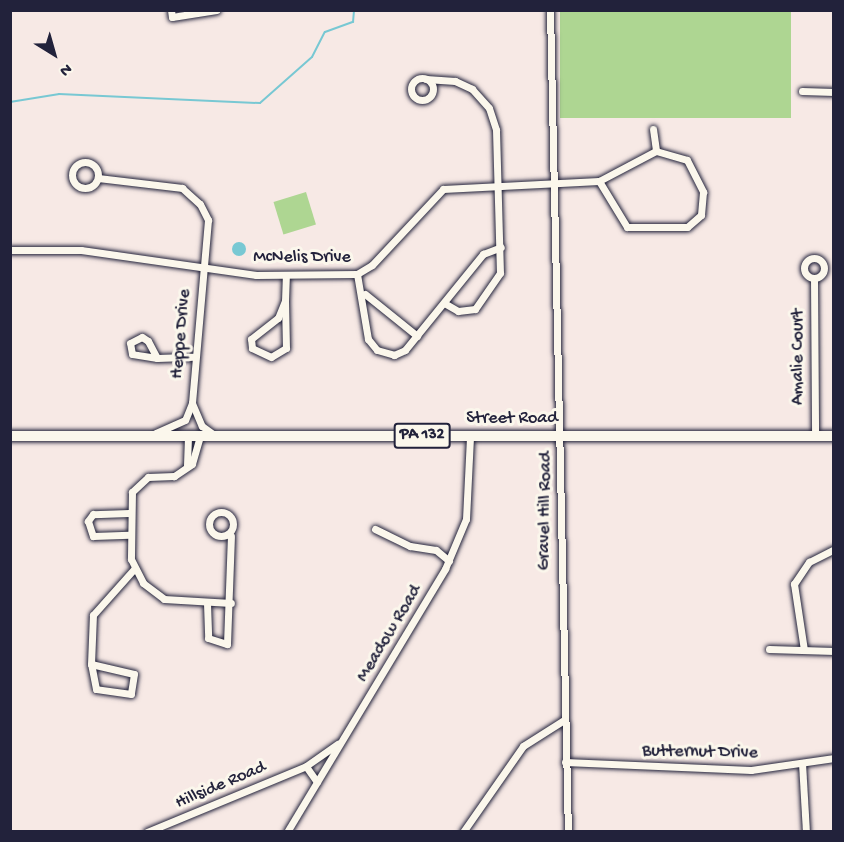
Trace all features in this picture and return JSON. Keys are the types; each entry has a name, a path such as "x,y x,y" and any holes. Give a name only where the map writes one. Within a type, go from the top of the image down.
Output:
{"main road":[{"name":"Street Road","path":"10,436 834,436"}],"street":[{"path":"171,10 172,17 216,10"},
{"name":"Gravel Hill Road","path":"550,10 557,182 564,720 568,831"},
{"path":"426,78 455,81 484,101 494,122 501,246 500,273 478,306 465,312 444,303"},
{"path":"802,92 834,92"},
{"path":"653,129 656,151"},
{"path":"656,151 687,160 698,178 701,215 687,227 627,226 599,181 656,151"},
{"name":"Heppe Drive","path":"98,178 175,186 192,195 208,220 193,357 192,403 202,426 220,436"},
{"name":"McNelis Drive","path":"10,250 81,250 203,268 286,275 357,274 378,260 436,192 457,184 599,181"},
{"path":"357,274 365,294 366,333 377,351 400,353 417,336 483,254 501,246"},
{"path":"285,301 278,318 250,339 252,348 272,357 286,348 286,275"},
{"name":"Amalie Court","path":"814,278 815,436"},
{"path":"365,294 417,336"},
{"path":"157,358 193,357"},
{"name":"Heppe Drive","path":"148,436 180,423 192,403"},
{"path":"188,436 188,465"},
{"path":"200,436 196,458 188,465 174,476 141,481 132,492 129,535 134,568 143,583 164,599 231,603"},
{"name":"Meadow Road","path":"287,831 449,561 469,504 470,436"},
{"path":"129,513 93,514 88,521 93,536 129,535"},
{"path":"375,529 410,546 436,550 449,561"},
{"path":"207,603 208,638 227,644 231,603 231,537"},
{"path":"804,650 794,584 808,562 834,549"},
{"path":"91,664 134,674 131,694 96,690 91,664 93,615 134,568"},
{"path":"769,650 834,651"},
{"path":"463,831 523,746 564,720"},
{"name":"Hillside Road","path":"147,831 306,766 342,741"},
{"name":"Butternut Drive","path":"565,762 733,771 834,758"},
{"path":"802,763 806,831"},
{"path":"306,766 315,773 316,784"}],"green space":[{"path":"560,11 791,11 791,118 560,118"},
{"path":"306,192 316,225 283,234 273,202"}],"water":[{"path":"239,242 244,244 246,249 244,254 239,256 234,254 232,249 234,244"}],"waterway":[{"path":"10,102 59,94 260,103 312,57 325,32 353,22 354,10"}]}
